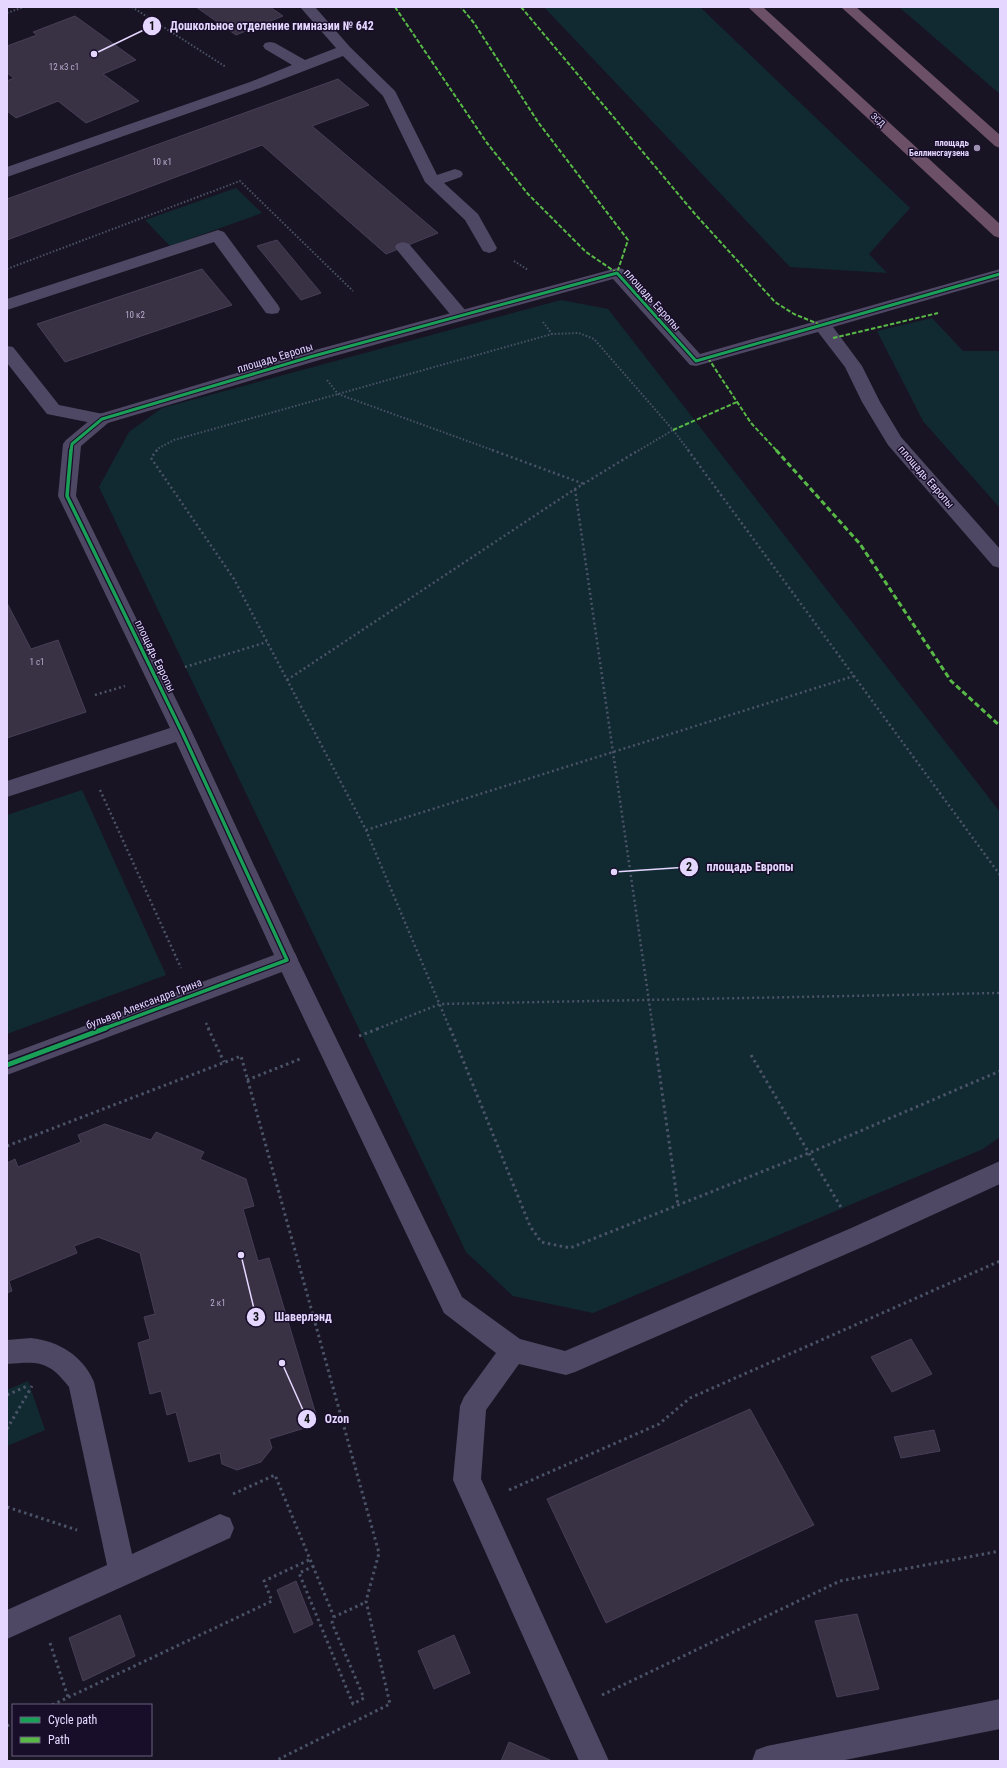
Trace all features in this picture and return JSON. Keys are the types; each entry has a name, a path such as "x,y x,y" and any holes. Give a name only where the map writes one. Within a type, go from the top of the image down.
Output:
{"highway":[{"name":"ЗСД","path":"755,7 1000,233"},
{"path":"848,7 1000,143"}],"street":[{"path":"307,7 345,50 390,94 433,182 472,217 489,248"},
{"path":"270,46 304,66"},
{"path":"7,172 255,85 345,50"},
{"path":"433,182 455,174"},
{"path":"7,305 218,235 272,309"},
{"path":"403,247 460,315"},
{"name":"площадь Европы","path":"513,1350 453,1305 287,960 182,732 67,496 72,444 102,419 310,357 546,291 617,273 696,361 1000,274"},
{"name":"площадь Европы","path":"821,325 833,338 853,366 871,402 894,441 1000,562"},
{"path":"7,351 53,410 102,419"},
{"path":"7,789 182,732"},
{"name":"бульвар Александра Грина","path":"7,1065 287,960"},
{"path":"594,1761 467,1480 474,1406 513,1350 566,1362 858,1237 1000,1172"},
{"path":"7,1352 29,1349 51,1354 69,1365 81,1382 122,1572"},
{"path":"7,1625 220,1528"},
{"path":"767,1761 1000,1714"}],"path":[{"path":"7,13 24,7"},
{"path":"132,7 255,85"},
{"path":"489,248 527,268 546,291"},
{"path":"1000,876 673,430 594,339 579,333 552,334 174,440 159,448 151,458 234,580 366,830 440,1004 530,1226 541,1242 570,1248 809,1154 1000,1071"},
{"path":"310,357 338,394 584,484"},
{"path":"287,680 575,489 673,430"},
{"path":"575,489 678,1205"},
{"path":"366,830 854,676"},
{"path":"87,763 224,1062"},
{"path":"440,1004 1000,993"},
{"path":"751,1055 858,1237"},
{"path":"7,1146 241,1056 379,1552 366,1602 390,1704 275,1761"},
{"path":"478,1503 659,1424 690,1398 1000,1261"},
{"path":"7,1394 34,1383 7,1429"},
{"path":"7,1507 116,1542"},
{"path":"571,1710 840,1581 1000,1551"},
{"path":"54,1704 272,1602 264,1581 310,1559"},
{"path":"334,1617 314,1566 299,1573 353,1704 364,1698 332,1623 334,1617 366,1602"},
{"path":"40,1610 68,1697"}],"shaded area":[{"path":"544,7 700,7 910,208 869,254 887,273 790,267"},
{"path":"899,7 1000,7 1000,94"},
{"path":"236,188 262,213 170,246 145,220"},
{"path":"561,300 608,309 1000,812 1000,1137 983,1149 593,1313 513,1296 466,1252 99,487 129,432 162,408"},
{"path":"932,318 963,351 1000,351 1000,508 923,421 877,331"},
{"path":"82,790 166,975 7,1034 7,815"},
{"path":"28,1381 45,1430 7,1446 7,1390"}],"building":[{"path":"196,7 270,7 283,16 236,35"},
{"path":"75,16 136,60 103,74 139,101 86,123 58,101 16,118 7,111 7,81 14,78 7,73 7,46 37,35 33,32"},
{"path":"338,79 369,105 312,126 438,233 386,254 262,145 7,240 7,199"},
{"path":"277,240 321,293 301,300 257,246"},
{"path":"202,269 232,305 65,362 37,324"},
{"path":"7,603 31,649 58,640 86,712 7,738"},
{"path":"105,1124 151,1140 156,1132 204,1152 200,1159 246,1179 254,1206 243,1209 258,1261 269,1258 317,1418 306,1421 308,1427 269,1439 272,1448 261,1462 237,1470 222,1464 220,1453 189,1462 176,1412 167,1415 161,1391 150,1394 138,1343 150,1339 144,1317 155,1314 140,1253 98,1237 74,1246 77,1253 9,1281 12,1291 7,1293 7,1163 15,1159 18,1167 81,1142 78,1135"},
{"path":"911,1339 932,1374 892,1392 871,1357"},
{"path":"750,1409 814,1525 606,1623 547,1499"},
{"path":"934,1430 940,1451 901,1458 894,1437"},
{"path":"296,1581 313,1624 294,1633 277,1590"},
{"path":"857,1614 879,1689 837,1697 815,1621"},
{"path":"120,1615 135,1656 83,1681 69,1638"},
{"path":"454,1635 470,1673 434,1689 418,1651"},
{"path":"509,1742 550,1760 550,1761 501,1761"}],"marked path":[{"path":"395,7 487,143 528,194 586,252 617,273 628,240 538,122 474,23 461,7"},
{"path":"521,7 695,214 775,302 794,314 821,325"},
{"path":"833,338 938,313"},
{"path":"708,358 751,423 860,544 951,681 1000,726"},
{"path":"673,430 737,402"}],"cycle path":[{"path":"7,1065 287,960 182,732 67,496 72,444 102,419 310,357 617,273 696,361 1000,274"}],"place":[{"name":"Дошкольное отделение гимназии № 642","path":"94,54"},
{"name":"площадь Беллинсгаузена","path":"977,148"},
{"name":"площадь Европы","path":"614,872"},
{"name":"Шаверлэнд","path":"241,1255"},
{"name":"Ozon","path":"282,1363"}]}
